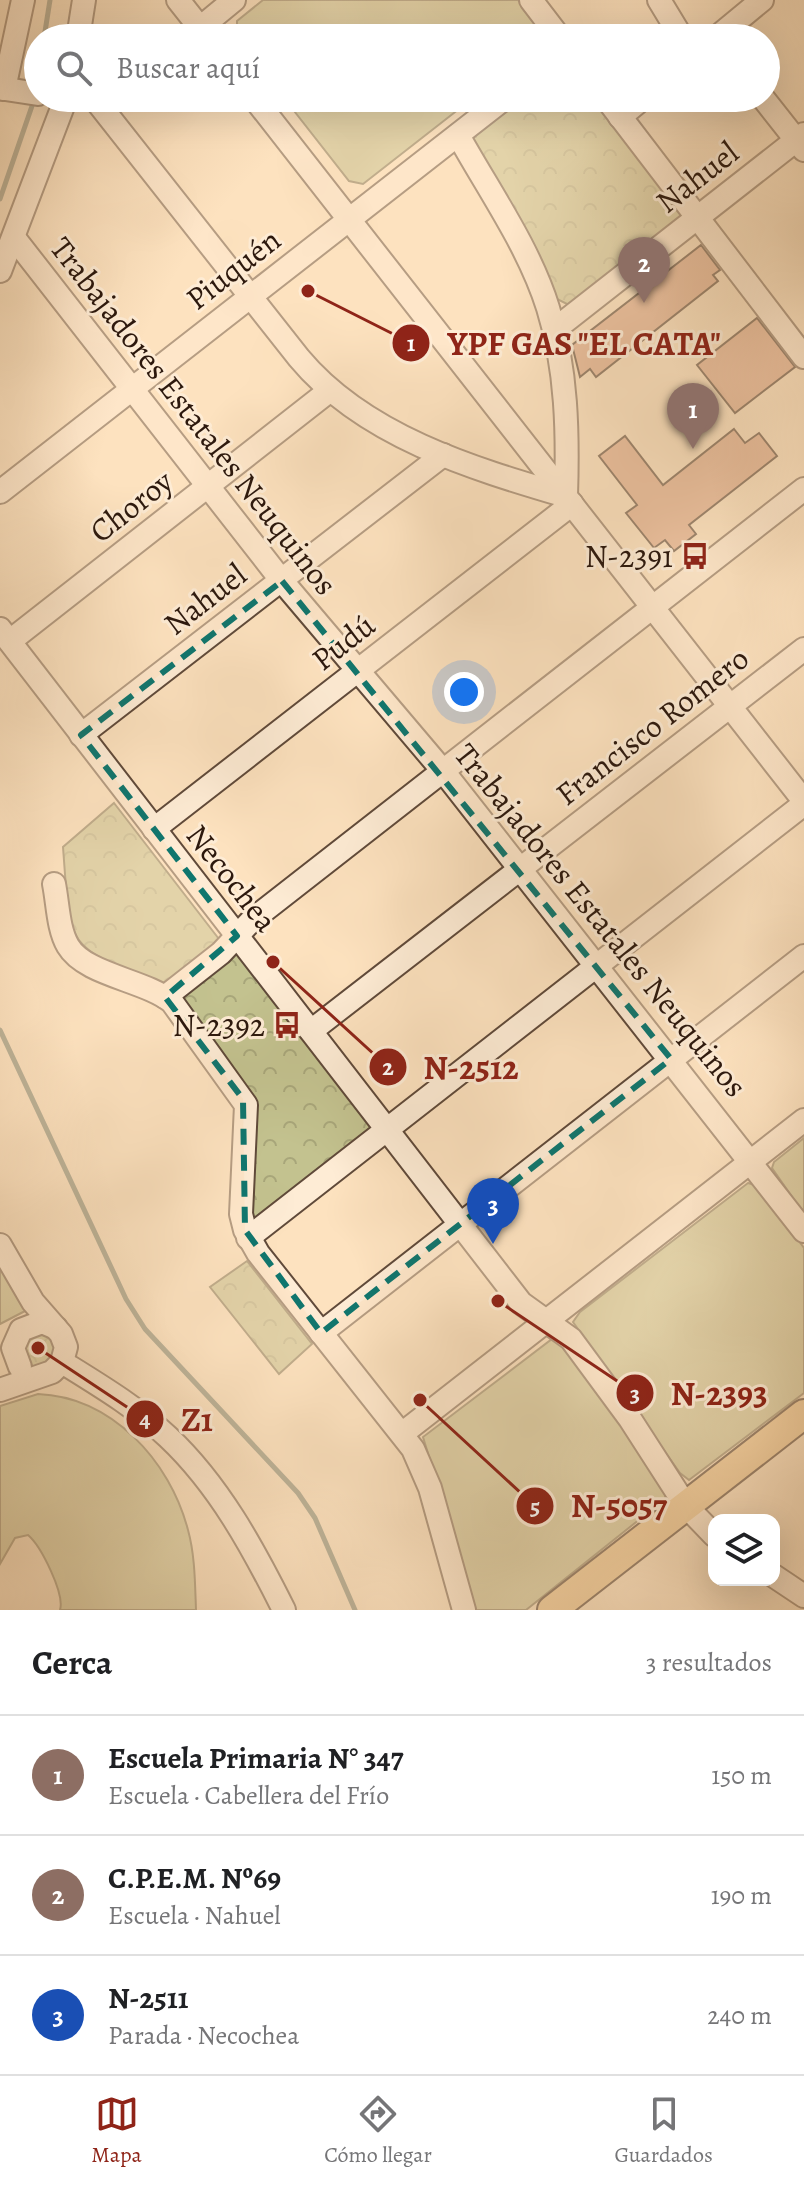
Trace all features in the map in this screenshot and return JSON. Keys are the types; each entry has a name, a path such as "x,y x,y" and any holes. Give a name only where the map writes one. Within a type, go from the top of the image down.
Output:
{"main road":[{"path":"552,1610 804,1414"}],"street":[{"path":"23,0 2,88 24,92"},
{"path":"80,24 84,0"},
{"path":"178,0 197,24"},
{"path":"212,24 234,0"},
{"path":"531,0 549,24"},
{"path":"659,0 674,24"},
{"path":"733,24 762,0"},
{"path":"0,271 15,239 61,112"},
{"path":"105,112 250,297 329,391 381,424 443,455 569,500"},
{"path":"248,1238 804,803 265,112"},
{"name":"Piuquén","path":"0,492 487,112"},
{"path":"616,112 804,357"},
{"path":"620,117 626,112"},
{"path":"775,112 801,141"},
{"path":"458,135 533,271 554,330 566,408 569,500"},
{"name":"Nahuel","path":"554,330 801,141"},
{"name":"Trabajadores Estatales Neuquinos","path":"15,239 282,581 443,771 804,1231"},
{"name":"Choroy","path":"5,635 207,486 329,391"},
{"name":"Nahuel","path":"81,735 443,455"},
{"path":"165,997 221,953 237,935 443,771 804,489"},
{"name":"Pudú","path":"154,829 358,671 569,500"},
{"name":"Necochea","path":"5,635 521,1303 571,1339 636,1427 686,1506 708,1529"},
{"name":"Francisco Romero","path":"311,1031 804,649"},
{"path":"54,884 63,933 75,954 165,997 236,1087 246,1105 241,1207 248,1238 403,1433 427,1478 464,1610"},
{"path":"321,1333 804,956"},
{"path":"403,1433 804,1120"},
{"path":"0,1245 33,1302 56,1328 66,1347 54,1368 0,1390"},
{"path":"56,1328 42,1322 21,1330 0,1347 32,1374 54,1368 141,1414 190,1460 241,1530 284,1610"},
{"path":"20,1367 13,1348 21,1330"},
{"path":"780,1580 804,1596"}],"highlighted area":[{"path":"282,581 671,1059 321,1333 245,1230 243,1099 165,997 237,936 81,735"}],"green space":[{"path":"263,0 518,0 536,24 237,24"},
{"path":"295,112 455,112 363,184 349,181"},
{"path":"498,112 613,112 686,214 571,306 557,299 471,145 472,134"},
{"path":"114,803 222,943 171,982 161,985 89,951 72,926 63,847"},
{"path":"237,950 376,1132 257,1224 246,1220 252,1099 174,998"},
{"path":"804,1138 804,1214 772,1168 774,1162"},
{"path":"748,1183 758,1186 804,1248 804,1393 689,1480 680,1473 573,1322 580,1312"},
{"path":"247,1261 312,1344 279,1374 210,1287"},
{"path":"0,1263 27,1310 0,1324"},
{"path":"40,1330 55,1339 53,1362 35,1368 29,1365 21,1343"},
{"path":"552,1339 560,1342 614,1410 666,1494 665,1499 526,1610 476,1610 423,1437"},
{"path":"38,1394 65,1398 90,1407 113,1420 152,1457 179,1504 188,1530 196,1610 60,1610 59,1593 51,1571 28,1535 15,1538 0,1564 0,1406"}],"building":[{"path":"701,245 720,270 713,275 718,281 596,377 590,369 580,377 572,345"},
{"path":"757,318 795,367 735,413 697,365"},
{"path":"734,429 745,443 759,433 777,456 689,525 696,534 674,551 665,540 654,548 626,513 637,505 599,456 625,436 663,485"}],"waterway":[{"path":"46,24 50,0"},
{"path":"0,199 30,112"},
{"path":"0,1030 126,1299 145,1329 298,1493 315,1518 355,1610"}],"place":[{"name":"YPF GAS \"EL CATA\"","path":"308,291"},
{"name":"C.P.E.M. Nº69","path":"644,303"},
{"name":"Escuela Primaria N° 347","path":"693,449"},
{"name":"N-2391","path":"695,556"},
{"name":"N-2512","path":"273,962"},
{"name":"N-2392","path":"287,1025"},
{"name":"N-2511","path":"493,1244"},
{"name":"N-2393","path":"498,1301"},
{"name":"Z1","path":"38,1348"},
{"name":"N-5057","path":"420,1400"}]}
